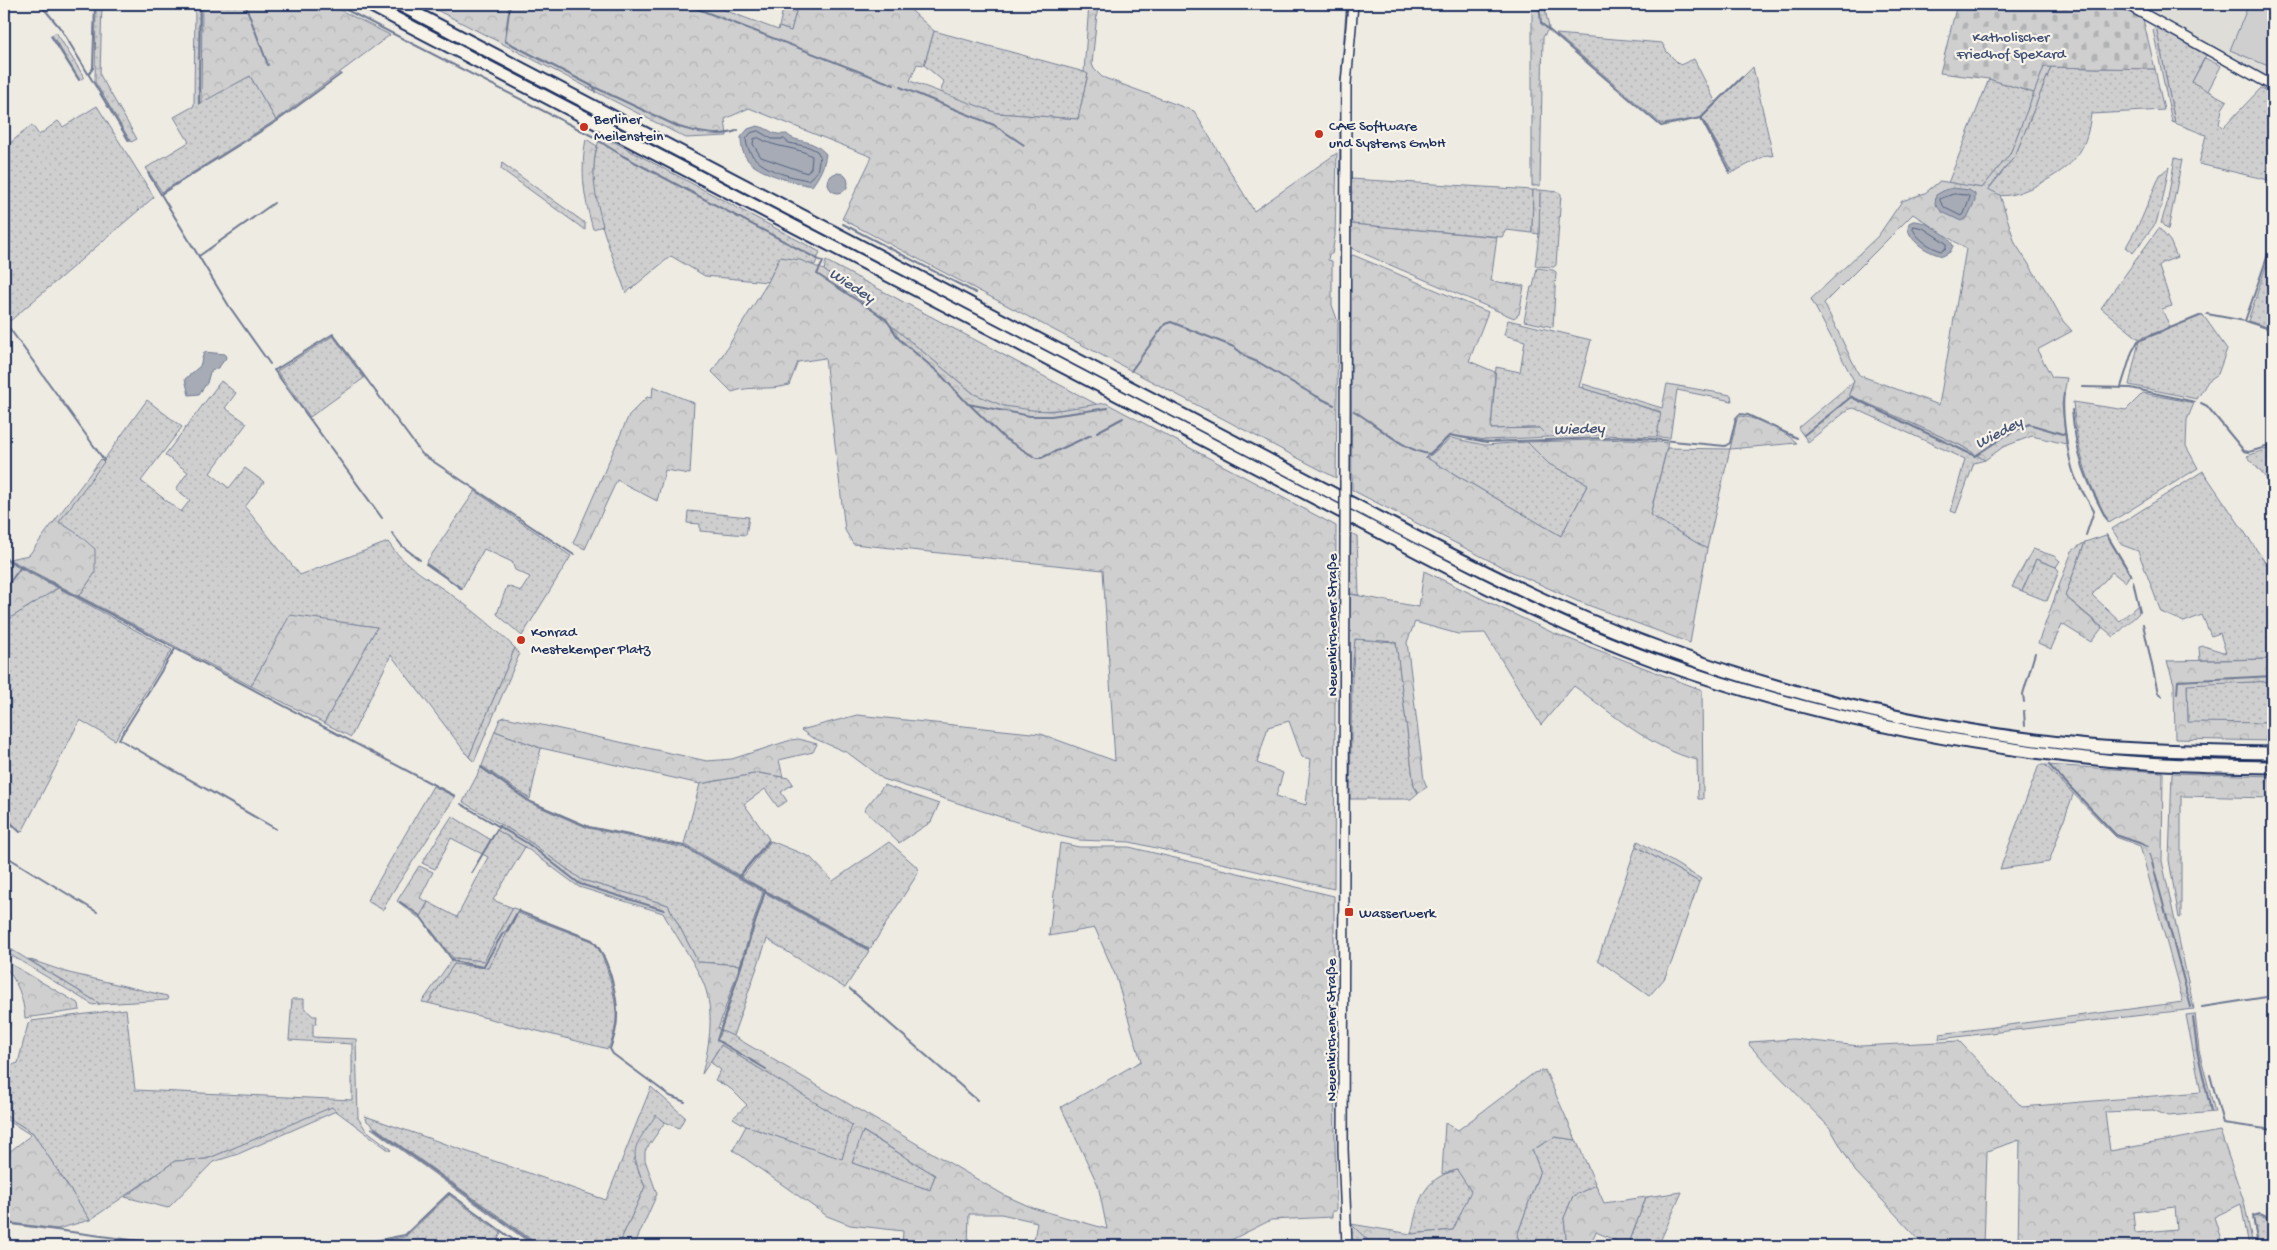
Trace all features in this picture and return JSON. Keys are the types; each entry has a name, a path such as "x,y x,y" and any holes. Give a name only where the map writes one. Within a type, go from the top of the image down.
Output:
{"highway":[{"path":"368,4 1438,563 1496,592 1610,643 1736,688 1824,712 1909,732 1991,746 2087,758 2205,766 2273,767"},
{"path":"398,4 1416,537 1527,593 1604,626 1681,656 1771,685 1836,703 1911,719 1992,734 2089,746 2204,752 2273,753"}],"main road":[{"name":"Neuenkirchener Straße","path":"1347,1246 1343,1149 1346,84 1353,4"},
{"path":"2126,4 2273,86"}],"shaded area":[{"path":"2146,4 2273,4 2273,80 2262,76 2148,9"}],"green space":[{"path":"96,4 102,4 100,75 137,139 131,142 95,82"},
{"path":"195,4 199,4 199,103 250,76 276,120 162,192 146,168 189,142 174,117 194,106"},
{"path":"202,4 328,4 390,35 276,120 250,76 201,103"},
{"path":"425,4 708,4 778,30 779,27 791,31 798,4 904,4 934,31 924,65 917,64 910,81 997,113 1078,119 1088,74 1084,72 1089,4 1098,4 1092,64 1094,69 1102,77 1194,111 1254,211 1337,153 1335,236 1332,254 1329,254 1328,260 1332,261 1332,305 1338,322 1336,478 842,219 872,157 749,108 725,119 727,136 686,138"},
{"path":"784,4 798,4 791,31 779,27"},
{"path":"1532,4 1544,4 1549,28 1543,37 1540,186 1532,186"},
{"name":"Katholischer Friedhof Spexard","path":"1957,4 2112,4 2143,19 2155,69 2044,67 2034,93 1989,79 1940,73"},
{"path":"2249,4 2273,4 2273,68 2230,50"},
{"path":"2156,26 2206,55 2192,82 2227,101 2222,109 2219,124 2223,128 2261,88 2273,93 2273,181 2199,164 2206,135 2175,123"},
{"path":"2156,26 2175,123 2172,122 2153,30"},
{"path":"934,31 1088,73 1078,119 997,113 940,93 944,82 924,65"},
{"path":"56,32 84,77 80,80 52,35"},
{"path":"1556,34 1662,43 1667,52 1680,65 1694,59 1716,103 1700,118 1660,123"},
{"path":"2205,58 2221,66 2208,91 2192,82"},
{"path":"1753,67 1773,156 1767,155 1733,172 1702,118"},
{"path":"2044,67 2051,67 2015,156 1988,189 2000,195 2015,243 2050,297 2063,321 2072,331 2037,350 2052,377 2067,378 2062,404 2066,444 2032,436 2003,447 1985,460 1960,445 1849,395 1854,381 1811,299 1878,236 1902,201 1925,193 1940,181 1982,188 2010,154","holes":["1913,214 1966,249 1939,405 1859,375 1824,303"]},
{"path":"2051,67 2155,69 2164,110 2091,114 2085,142 2070,163 2062,170 2028,189 2006,195 1997,195 1988,190 2015,156"},
{"path":"1989,79 2034,93 2010,154 1982,188 1948,183"},
{"path":"97,106 154,197 10,321 4,313 4,148 32,125 39,135 58,121 63,127"},
{"path":"1702,118 1733,172 1730,174 1701,120"},
{"path":"601,135 820,252 815,265 780,257 768,282 705,276 671,256 626,293 605,235 595,195 595,154"},
{"path":"586,139 597,146 594,176 596,196 603,226 593,229 587,207 583,174"},
{"path":"2175,158 2182,160 2168,230 2161,223 2167,204"},
{"path":"502,163 585,223 585,230 501,169"},
{"path":"2169,167 2156,223 2133,253 2126,247 2141,220 2160,175"},
{"path":"1351,179 1533,190 1532,233 1506,230 1502,237 1351,224"},
{"path":"1533,190 1540,190 1539,234 1532,233"},
{"path":"1540,190 1561,194 1556,265 1554,267 1535,266 1539,234"},
{"path":"1351,224 1497,237 1491,281 1524,286 1519,314 1514,318 1353,249 1351,247"},
{"path":"2159,228 2170,241 2177,257 2162,263 2159,267 2172,306 2162,309 2170,327 2139,339 2101,308"},
{"path":"2273,245 2273,329 2248,321"},
{"path":"1353,255 1488,312 1469,361 1495,372 1491,429 1539,428 1548,437 1486,440 1449,435 1425,457 1561,536 1588,484 1549,464 1527,442 1630,439 1668,443 1650,515 1707,549 1690,643 1577,601 1506,569 1352,490 1350,257"},
{"path":"780,257 800,260 824,270 974,394 1004,406 1032,410 1051,411 1106,403 1336,526 1334,889 1130,842 1078,840 1060,836 883,779 848,753 811,737 801,730 857,715 1041,734 1115,761 1103,570 853,544 845,530 825,358 798,362 789,385 775,388 746,389 732,392 712,372 768,282","holes":["1289,721 1302,757 1311,759 1306,805 1276,796 1283,773 1257,763 1268,727"]},
{"path":"826,261 1098,405 1039,411 1015,409 974,394 824,270"},
{"path":"1537,268 1556,272 1553,327 1524,321"},
{"path":"2203,315 2227,349 2218,374 2208,381 2197,399 2129,385 2139,341"},
{"path":"1508,320 1591,340 1579,387 1662,413 1657,437 1602,435 1548,437 1539,428 1491,429 1496,367 1520,372 1525,341 1504,335"},
{"path":"333,336 364,378 310,417 277,371"},
{"path":"221,381 236,393 225,408 247,423 210,473 229,488 245,468 264,482 245,507 300,575 388,542 394,551 410,566 472,610 515,648 469,757 391,655 351,737 324,723 377,627 290,616 251,686 79,596 95,573 59,522 147,400 182,427 141,481 181,512 190,500 176,489 188,472 165,455"},
{"path":"1854,381 1849,394 1960,445 1985,460 1974,463 1956,513 1951,511 1965,459 1854,408 1849,409 1808,442 1798,428"},
{"path":"1583,384 1662,408 1667,384 1731,395 1732,401 1677,390 1670,438 1657,437 1661,412 1582,388"},
{"path":"653,386 694,403 690,474 665,470 657,501 617,480 585,549 573,543 629,415 647,397 652,398"},
{"path":"2143,393 2194,403 2187,420 2186,446 2198,468 2109,523 2094,492 2084,465 2077,437 2073,402 2126,410"},
{"path":"1741,416 1771,426 1797,443 1730,449 1737,419"},
{"path":"1451,438 1485,445 1527,442 1549,464 1588,484 1561,536 1425,457 1431,455"},
{"path":"2273,447 2273,486 2247,456"},
{"path":"1667,448 1730,449 1707,549 1650,515"},
{"path":"101,459 104,462 59,522 78,534 95,549 95,573 79,596 9,559 29,555"},
{"path":"2203,471 2273,574 2273,659 2200,660 2199,647 2204,646 2226,653 2220,633 2211,636 2202,615 2184,622 2161,612 2138,551 2122,545 2112,529"},
{"path":"475,491 571,556 522,636 497,614 507,586 521,591 530,577 515,570 512,562 484,549 462,588 426,563"},
{"path":"688,511 749,517 746,535 700,531 700,524 687,523"},
{"path":"1351,533 1357,536 1359,595 1350,594"},
{"path":"2106,535 2130,575 2125,582 2112,572 2092,595 2120,621 2138,605 2139,613 2114,637 2065,596 2085,542"},
{"path":"2085,542 2065,596 2102,628 2091,642 2062,624 2051,649 2038,643 2072,551"},
{"path":"2033,549 2054,556 2060,561 2056,567 2036,559 2022,591 2012,587"},
{"path":"2036,559 2056,567 2059,571 2047,601 2022,591"},
{"path":"4,560 58,588 4,622"},
{"path":"1424,571 1551,632 1702,690 1703,799 1698,799 1697,760 1680,755 1648,739 1574,686 1541,725 1485,633 1458,634 1415,622 1407,642 1424,780 1427,787 1418,793 1414,786 1396,642 1355,639 1352,676 1349,673 1350,594 1419,607"},
{"path":"58,588 172,650 115,740 80,720 22,832 4,816 4,622"},
{"path":"290,615 377,627 324,723 251,686"},
{"path":"1355,639 1396,642 1414,786 1418,793 1411,799 1350,799 1352,676"},
{"path":"515,648 519,655 474,762 469,757"},
{"path":"2273,659 2273,681 2187,685 2188,722 2273,723 2273,741 2175,739 2174,684 2167,661"},
{"path":"2273,681 2273,723 2188,723 2187,684"},
{"path":"505,717 707,761 732,759 791,740 799,739 817,744 813,752 779,760 783,777 759,773 700,784 541,748 495,731 500,719"},
{"path":"495,731 541,748 530,799 482,766"},
{"path":"2039,765 2045,765 2074,792 2049,862 2000,869"},
{"path":"2045,765 2163,772 2162,861 2194,1009 1939,1039 1940,1034 2183,1002 2140,846 2116,837"},
{"path":"481,768 530,803 588,828 685,848 763,892 740,965 698,962 668,905 582,880 527,840 463,802"},
{"path":"759,773 789,778 793,784 781,792 787,801 778,807 765,789 744,804 769,839 739,875 684,844 700,784"},
{"path":"2172,773 2273,776 2273,798 2181,796 2181,917 2179,918 2169,860"},
{"path":"884,785 939,804 931,822 899,843 864,810"},
{"path":"433,786 455,797 392,893 383,910 367,901"},
{"path":"452,816 491,840 497,830 525,847 493,900 513,908 484,961 453,958 421,917 428,902 457,917 488,857 451,838 435,869 422,863"},
{"path":"500,824 527,840 582,880 668,905 698,962 740,965 718,1029 1004,1195 1033,1208 1107,1229 1098,1185 1061,1107 1141,1061 1116,977 1095,928 1049,936 1060,843 1079,847 1129,847 1334,896 1336,1211 1332,1211 1332,1217 1271,1220 1219,1246 1033,1246 1037,1222 1001,1214 969,1214 968,1246 902,1246 903,1231 850,1225 827,1216 733,1150 746,1126 842,1159 852,1125 721,1045 702,1074 710,1032 710,1011 706,990 693,962 663,913 579,887 525,847 497,830","holes":["863,1131 935,1175 930,1190 852,1163"]},
{"path":"771,841 810,857 833,881 889,842 917,867 918,873 870,949 742,877"},
{"path":"1638,841 1701,879 1699,882 1636,846"},
{"path":"1636,846 1699,882 1672,961 1664,979 1649,996 1598,960"},
{"path":"419,866 433,872 420,898 428,902 419,918 397,901"},
{"path":"765,893 869,951 845,988 767,939 733,1036 721,1031"},
{"path":"513,908 519,910 488,968 454,964 428,1003 422,1002 453,958 484,961"},
{"path":"518,913 592,941 597,947 610,978 616,1011 614,1031 608,1049 428,1003 454,964 488,968"},
{"path":"4,945 100,1004 93,1005 4,951"},
{"path":"28,959 69,973 167,996 168,1000 100,1004"},
{"path":"4,960 79,1004 80,1010 25,1018 19,990 13,977 4,966"},
{"path":"4,997 8,1008 10,1024 4,1040"},
{"path":"292,999 304,999 304,1008 313,1016 317,1016 316,1024 313,1024 313,1037 356,1039 358,1118 366,1130 391,1149 390,1151 332,1108 207,1159 175,1161 90,1220 33,1133 4,1115 4,1068 18,1063 28,1024 31,1021 126,1009 135,1090 352,1100 352,1044 289,1040"},
{"path":"2195,1014 2199,1050 2215,1112 2168,1116 2153,1110 2105,1112 2110,1151 2220,1131 2244,1202 2253,1246 2249,1246 2241,1204 2214,1217 2223,1246 2018,1246 2020,1140 1987,1151 1984,1246 1925,1246 1855,1171 1830,1128 1749,1045 1750,1042 1793,1039 1860,1046 1959,1041 2022,1107 2201,1092 2186,1015","holes":["2175,1207 2177,1229 2135,1233 2133,1212"]},
{"path":"721,1045 853,1125 842,1160 746,1126 733,1118 747,1105 731,1089 715,1080 721,1070 710,1062"},
{"path":"1545,1070 1576,1140 1555,1137 1532,1150 1540,1170 1517,1236 1522,1246 1374,1246 1351,1224 1411,1234 1453,1230 1471,1191 1457,1170 1442,1174 1445,1123 1458,1130 1534,1073"},
{"path":"651,1087 685,1117 679,1128 656,1116 634,1160 645,1187 618,1246 540,1246 382,1133 367,1121 365,1116 606,1200"},
{"path":"332,1107 336,1111 238,1154 213,1162 168,1208 125,1197 175,1161 207,1159"},
{"path":"4,1115 33,1133 90,1220 57,1229 4,1222 4,1156 31,1135 4,1118"},
{"path":"656,1115 665,1122 645,1151 645,1160 657,1194 634,1246 618,1246 645,1187 635,1156 636,1149"},
{"path":"371,1128 376,1128 540,1246 534,1246"},
{"path":"862,1131 935,1175 930,1190 852,1163"},
{"path":"1555,1137 1576,1140 1596,1185 1573,1196 1564,1218 1567,1246 1522,1246 1517,1236 1540,1170 1532,1150"},
{"path":"1457,1170 1472,1191 1453,1230 1411,1234 1416,1212 1429,1186 1436,1179"},
{"path":"1596,1185 1604,1203 1646,1197 1628,1246 1596,1232 1589,1246 1567,1246 1564,1218 1573,1196"},
{"path":"1682,1192 1658,1246 1628,1246 1646,1197"},
{"path":"449,1195 501,1233 495,1246 378,1246 373,1243 405,1237"},
{"path":"2256,1215 2273,1221 2273,1246 2258,1246 2253,1219"},
{"path":"1351,1224 1374,1246 1352,1246"}],"water":[{"path":"757,126 777,134 787,134 795,139 815,145 826,154 821,171 812,186 767,173 747,159 742,148 741,137 748,129"},
{"path":"838,173 845,176 848,183 845,190 838,193 831,190 828,183 831,176"},
{"path":"1953,188 1969,190 1975,194 1975,201 1967,218 1961,221 1942,212 1935,204 1936,195"},
{"path":"1913,221 1924,223 1947,237 1953,246 1950,252 1943,256 1938,255 1917,243 1908,229 1909,223"},
{"path":"204,352 225,354 226,358 219,367 210,372 207,383 199,394 189,395 185,379 200,366"}],"waterway":[{"path":"40,4 61,29 129,141"},
{"path":"89,74 93,68 95,4"},
{"path":"199,104 200,4"},
{"path":"245,4 268,65"},
{"path":"335,4 596,138"},
{"name":"Wiedey","path":"510,4 505,41 594,87 595,92"},
{"path":"685,4 894,85"},
{"path":"1340,174 1341,83 1347,4"},
{"path":"1539,4 1541,23 1661,126 1701,118 1742,77"},
{"path":"51,36 79,80"},
{"path":"161,194 277,121 341,74"},
{"path":"594,87 679,127 717,134 738,130"},
{"path":"900,87 994,125 1024,145"},
{"path":"1701,118 1730,171"},
{"name":"Wiedey","path":"599,137 599,141 623,156 823,262 817,274 886,319 899,339 939,373 968,404 1030,416 1051,416 1108,408"},
{"path":"148,173 229,306 270,364"},
{"path":"199,256 274,203"},
{"path":"843,224 976,293"},
{"path":"2207,314 2245,321 2273,240"},
{"path":"2121,387 2132,352 2138,341 2202,315"},
{"path":"2245,321 2273,330"},
{"name":"Wiedey","path":"1131,371 1165,324 1171,322 1234,347 1248,358 1334,405"},
{"path":"10,329 104,460"},
{"path":"275,370 333,334 422,454 574,555"},
{"path":"274,370 382,518"},
{"name":"Wiedey","path":"2082,387 2131,388 2195,402"},
{"path":"2064,393 2064,423 2072,469 2079,486 2094,511 2086,535"},
{"name":"Wiedey","path":"1804,435 1851,397 1975,456 2005,436 2029,424 2066,435"},
{"name":"Wiedey","path":"2201,403 2207,406 2244,451 2249,452 2273,445"},
{"path":"970,405 1004,438 1036,458 1041,458 1091,435"},
{"path":"2072,410 2076,441 2083,468 2108,522"},
{"name":"Wiedey","path":"1354,411 1401,443 1420,452 1430,454 1450,436 1486,442 1630,437 1725,446 1730,443 1736,418 1740,414 1748,415 1797,438"},
{"path":"1097,432 1123,418"},
{"path":"392,533 402,546 420,560"},
{"path":"2107,535 2131,575"},
{"path":"4,558 455,796"},
{"path":"426,564 462,589"},
{"path":"4,590 21,567"},
{"path":"2133,581 2140,611"},
{"path":"2143,624 2158,693 2162,696"},
{"path":"175,649 119,739 276,829"},
{"path":"2024,702 2023,694 2035,653"},
{"path":"2177,694 2178,681 2273,676"},
{"path":"2024,711 2025,726"},
{"path":"2049,765 2116,835 2148,846"},
{"path":"481,767 531,802 589,827 684,846 868,949"},
{"path":"461,804 527,843 580,884 664,910"},
{"path":"4,817 20,832"},
{"path":"472,872 499,826"},
{"path":"739,877 769,841"},
{"path":"4,855 97,912"},
{"path":"2150,855 2191,1007"},
{"path":"765,891 717,1040 766,1069"},
{"path":"400,902 420,916 453,961 483,967 518,911 592,940 603,955 611,976 616,999 616,1026 610,1049 613,1054 670,1096 685,1102"},
{"path":"4,947 11,951"},
{"path":"850,989 977,1100"},
{"path":"2202,1007 2273,996"},
{"path":"2193,1017 2197,1050 2211,1111"},
{"path":"2210,1075 2223,1123 2273,1130"},
{"path":"375,1129 537,1246"},
{"path":"349,1246 405,1235 449,1193 522,1246"},
{"path":"2258,1246 2253,1216 2260,1214 2273,1220"},
{"path":"4,1223 176,1246"}],"place":[{"name":"Berliner Meilenstein","path":"584,127"},
{"name":"CAE Software und Systems GmbH","path":"1319,134"},
{"name":"Konrad Mestekemper Platz","path":"521,640"},
{"name":"Wasserwerk","path":"1349,912"}]}
